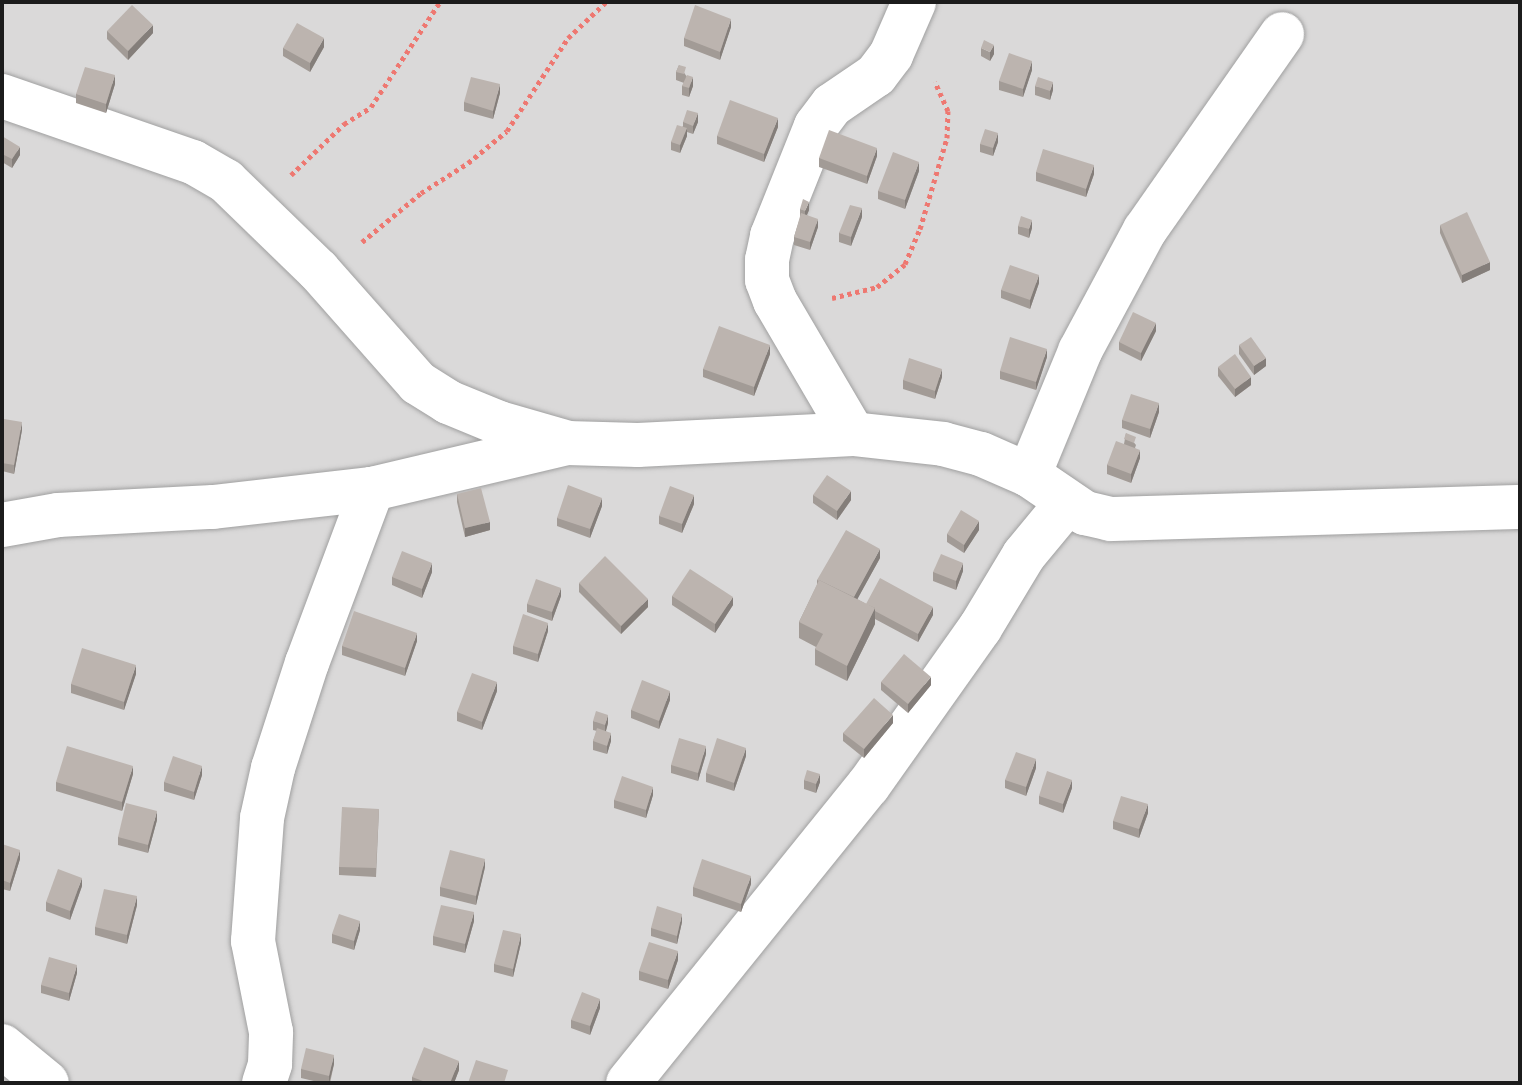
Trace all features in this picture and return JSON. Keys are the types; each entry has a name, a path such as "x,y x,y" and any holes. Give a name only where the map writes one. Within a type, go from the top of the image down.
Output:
{"street":[{"path":"853,434 775,301 767,280 772,236 816,126 832,105 876,75 891,55 914,2"},
{"path":"1029,475 1080,351 1145,230 1282,34"},
{"path":"2,96 193,162 226,181 318,270 418,383 448,402 499,423 567,443 638,445 853,434 943,444 981,454 1029,475 1085,513 1110,519 1520,507"},
{"path":"2,525 58,515 213,507 372,489 567,443"},
{"path":"264,1083 270,1064 271,1032 253,941 262,818 273,768 307,663 372,489"},
{"path":"628,1083 868,786 980,628 1024,555 1067,503"},
{"path":"2,1046 47,1083"}],"path":[{"path":"256,207 344,124 371,107 440,2"},
{"path":"318,270 383,228 421,193 468,163 507,131 568,38 606,2"},
{"path":"775,301 853,295 877,287 905,264 920,229 947,138 948,111 934,75"}],"shaded area":[{"path":"2,2 1520,2 1520,1083 2,1083"}],"building":[{"path":"132,5 153,25 128,51 107,31"},
{"path":"695,5 731,19 720,52 684,38"},
{"path":"297,23 324,38 310,63 283,48"},
{"path":"984,40 994,45 990,52 981,48"},
{"path":"1009,53 1032,61 1023,89 999,81"},
{"path":"679,65 686,67 684,74 676,72"},
{"path":"85,67 115,75 106,104 76,94"},
{"path":"687,75 693,77 689,88 682,86"},
{"path":"471,77 500,84 493,111 464,102"},
{"path":"1038,77 1053,82 1050,91 1035,86"},
{"path":"730,100 778,118 764,154 717,136"},
{"path":"687,110 698,113 693,126 683,122"},
{"path":"677,125 687,128 680,145 671,142"},
{"path":"985,129 998,133 993,148 980,144"},
{"path":"829,130 877,148 867,176 819,158"},
{"path":"2,136 20,147 12,159 2,154"},
{"path":"1043,149 1094,165 1086,189 1036,172"},
{"path":"893,152 919,162 905,200 878,191"},
{"path":"803,199 809,202 805,211 800,209"},
{"path":"850,205 862,208 851,237 839,233"},
{"path":"1467,212 1490,262 1462,275 1440,225"},
{"path":"801,213 818,219 810,242 794,237"},
{"path":"1021,216 1032,220 1029,229 1018,226"},
{"path":"1010,265 1039,275 1030,300 1001,290"},
{"path":"1133,312 1156,323 1141,353 1119,342"},
{"path":"719,326 770,345 754,387 703,369"},
{"path":"1010,337 1047,349 1036,382 1000,371"},
{"path":"1251,337 1266,358 1254,366 1239,345"},
{"path":"1235,354 1251,377 1235,389 1218,367"},
{"path":"909,358 942,369 935,391 903,380"},
{"path":"1131,394 1159,403 1150,429 1122,420"},
{"path":"4,419 22,422 14,465 2,463"},
{"path":"1126,433 1136,437 1134,443 1124,439"},
{"path":"1116,441 1140,450 1131,474 1107,465"},
{"path":"827,475 851,491 837,511 813,495"},
{"path":"568,485 602,498 590,529 557,518"},
{"path":"670,486 694,495 682,524 659,516"},
{"path":"481,488 490,522 465,528 457,494"},
{"path":"961,510 979,521 964,545 947,534"},
{"path":"846,530 880,549 854,597 817,580"},
{"path":"402,551 432,563 422,589 392,577"},
{"path":"941,554 963,563 956,581 933,572"},
{"path":"605,556 648,599 621,626 579,583"},
{"path":"690,569 733,597 715,624 672,596"},
{"path":"880,578 933,607 918,634 866,604"},
{"path":"536,579 561,588 552,612 527,604"},
{"path":"819,580 875,608 847,666 815,649 823,634 799,622"},
{"path":"354,611 417,633 405,668 342,646"},
{"path":"523,614 548,623 538,654 513,646"},
{"path":"82,648 136,665 124,702 71,684"},
{"path":"904,654 931,677 908,704 881,682"},
{"path":"472,673 497,682 482,722 457,712"},
{"path":"642,680 670,691 659,721 631,710"},
{"path":"874,698 893,715 864,749 843,733"},
{"path":"596,711 608,715 605,725 593,721"},
{"path":"597,728 611,733 607,746 593,741"},
{"path":"679,738 706,746 698,773 671,765"},
{"path":"717,738 746,748 734,783 706,773"},
{"path":"67,746 133,766 122,802 56,782"},
{"path":"1016,752 1036,759 1026,787 1005,780"},
{"path":"173,756 202,766 194,792 164,782"},
{"path":"807,770 820,774 816,784 804,780"},
{"path":"1047,771 1072,780 1063,804 1039,796"},
{"path":"622,776 653,787 646,810 614,800"},
{"path":"1121,796 1148,804 1139,829 1113,821"},
{"path":"126,803 157,811 148,845 118,837"},
{"path":"342,807 379,809 376,868 339,867"},
{"path":"2,844 20,850 10,883 2,880"},
{"path":"450,850 485,859 476,896 440,887"},
{"path":"702,859 751,876 741,904 693,887"},
{"path":"58,869 82,878 70,911 46,902"},
{"path":"104,889 137,896 127,935 95,927"},
{"path":"441,905 474,912 465,944 433,936"},
{"path":"657,906 682,914 677,936 651,928"},
{"path":"339,914 360,921 354,941 332,934"},
{"path":"503,930 521,934 513,969 494,964"},
{"path":"649,942 678,951 668,980 639,971"},
{"path":"49,957 77,965 69,993 41,985"},
{"path":"582,992 600,999 590,1026 571,1020"},
{"path":"424,1047 459,1061 450,1083 428,1083 412,1077"},
{"path":"306,1048 334,1055 329,1076 301,1069"},
{"path":"476,1060 508,1070 504,1083 468,1083"}]}
